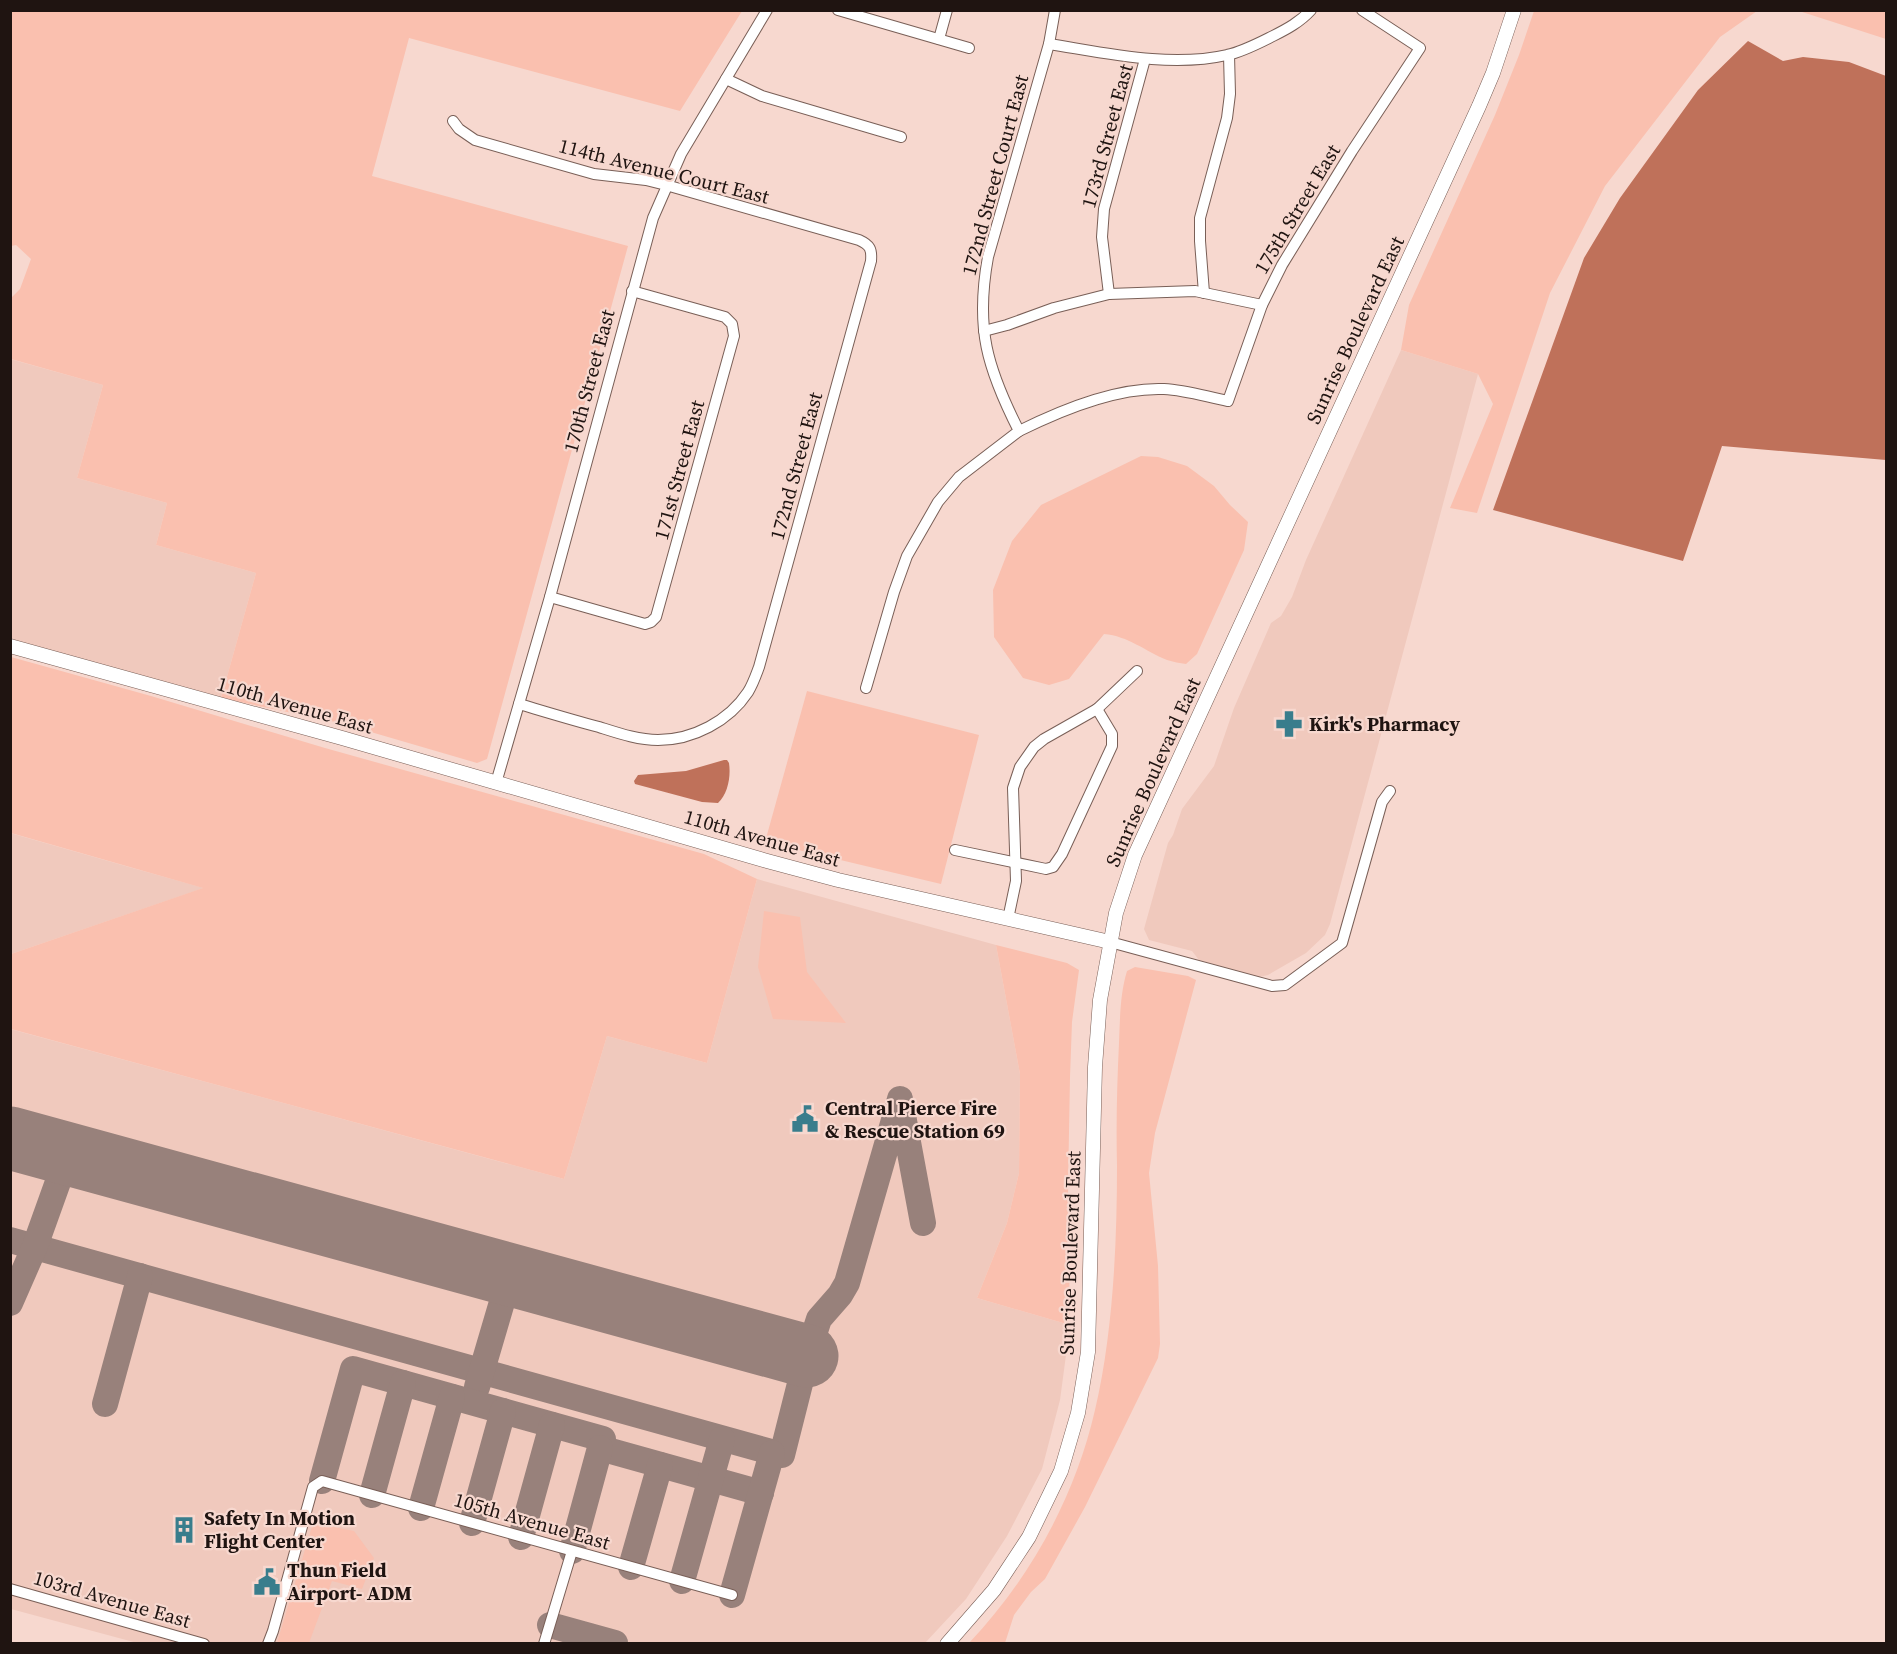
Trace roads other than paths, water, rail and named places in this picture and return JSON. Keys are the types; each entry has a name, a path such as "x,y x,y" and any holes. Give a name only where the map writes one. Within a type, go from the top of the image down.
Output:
{"main road":[{"name":"Sunrise Boulevard East","path":"947,1644 994,1590 1029,1537 1061,1471 1078,1413 1088,1352 1095,1067 1100,1000 1122,892 1144,832 1455,160 1493,73 1515,10"},
{"name":"110th Avenue East","path":"10,646 838,880 1110,942"}],"street":[{"name":"170th Street East","path":"496,783 653,218 681,154 767,10"},
{"path":"838,10 969,48"},
{"path":"939,39 947,10"},
{"name":"172nd Street Court East","path":"1019,431 994,378 986,351 982,304 983,282 988,257 1049,44 1055,10"},
{"path":"1049,44 1145,59 1205,59 1229,55 1282,31 1304,18 1311,10"},
{"name":"175th Street East","path":"1019,431 1054,413 1089,402 1147,389 1177,391 1228,401 1262,305 1282,265 1420,48 1362,10"},
{"path":"1204,293 1200,218 1227,117 1230,94 1229,55"},
{"name":"173rd Street East","path":"1109,294 1102,237 1104,208 1145,59"},
{"path":"726,78 762,96 901,137"},
{"name":"114th Avenue Court East","path":"453,121 459,129 475,140 594,174 646,180 666,185 859,240 871,248"},
{"name":"172nd Street East","path":"519,704 627,735 658,740 682,737 710,726 727,715 748,692 759,666 793,545 871,261 871,248"},
{"name":"171st Street East","path":"549,597 640,622 651,622 656,617 734,336 732,324 725,316 632,291"},
{"path":"984,331 1054,308 1109,294 1195,291 1262,305"},
{"path":"866,688 904,565 938,502 959,477 1019,431"},
{"path":"1008,919 1017,863 1013,788 1020,767 1034,747 1097,709 1137,671"},
{"path":"956,850 1046,869 1053,867 1062,854 1112,746 1112,734 1097,709"},
{"name":"110th Avenue East","path":"1110,942 1272,986 1285,985 1342,943 1382,802 1390,791"},
{"name":"105th Avenue East","path":"268,1644 313,1487 322,1481 732,1595"},
{"path":"544,1644 572,1551"},
{"name":"103rd Avenue East","path":"10,1589 204,1644"}],"place":[{"name":"Kirk's Pharmacy","path":"1289,724"},
{"name":"Central Pierce Fire & Rescue Station 69","path":"805,1119"},
{"name":"Safety In Motion Flight Center","path":"184,1530"},
{"name":"Thun Field Airport- ADM","path":"267,1582"}]}
